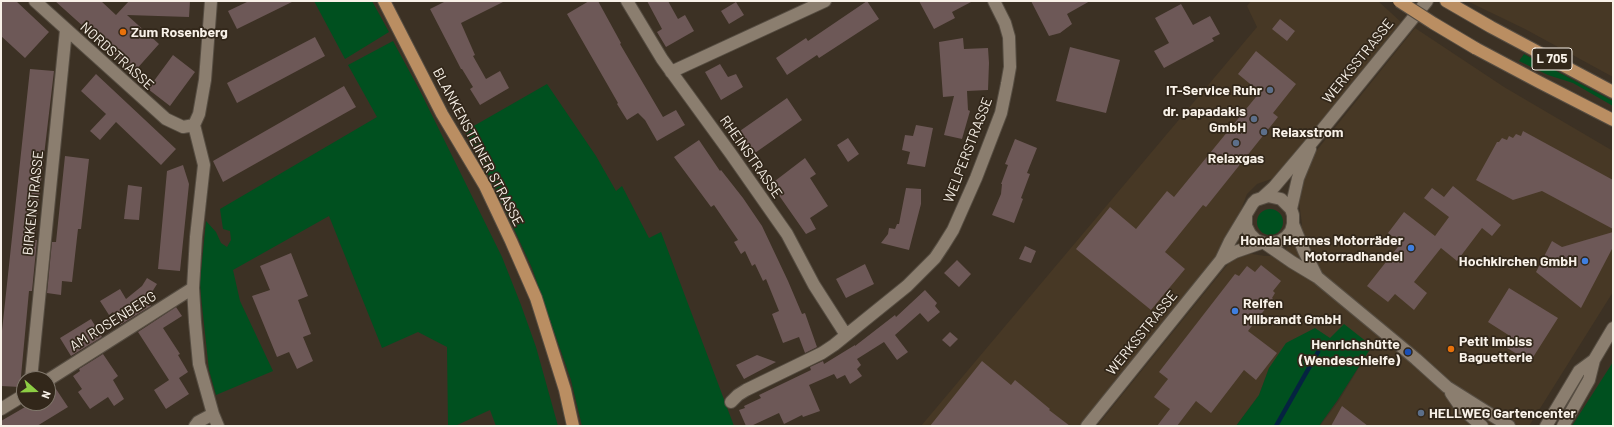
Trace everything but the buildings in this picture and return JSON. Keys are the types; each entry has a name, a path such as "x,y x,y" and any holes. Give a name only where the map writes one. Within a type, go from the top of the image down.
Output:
{"main road":[{"name":"BLANKENSTEINER STRASSE","path":"384,1 442,114 485,186 512,241 536,298 565,390 573,426"},
{"name":"L 705","path":"1399,1 1433,24 1475,48 1611,121"},
{"name":"L 705","path":"1446,1 1491,27 1613,92"}],"street":[{"name":"NORDSTRASSE","path":"35,1 166,119 189,126"},
{"path":"211,1 205,80 199,114 189,126 204,165 196,237 193,288 199,364 213,414 218,426"},
{"name":"RHEINSTRASSE","path":"627,1 671,72 787,234 814,285 846,335"},
{"path":"671,72 825,1"},
{"name":"WELPERSTRASSE","path":"846,335 907,286 935,258 953,230 976,178 1003,103 1010,67 1009,37 1005,23 994,1"},
{"name":"WERKSSTRASSE","path":"1087,426 1221,260 1252,203 1263,197 1274,187 1427,1"},
{"name":"BIRKENSTRASSE","path":"32,371 66,30"},
{"name":"WERKSSTRASSE","path":"1221,260 1235,252 1264,243 1280,242 1291,231 1293,215 1291,209 1298,178 1313,141"},
{"path":"1263,197 1273,196 1281,199 1291,209"},
{"name":"WERKSSTRASSE","path":"1246,215 1247,231 1252,237 1317,277 1416,359 1447,387 1509,426"},
{"name":"WERKSSTRASSE","path":"1293,224 1317,277"},
{"name":"AM ROSENBERG","path":"56,375 193,288"},
{"path":"1563,426 1589,380 1594,360 1613,328"},
{"path":"730,402 746,390 822,353 846,335"},
{"path":"1546,426 1579,371 1594,360"},
{"name":"WERKSSTRASSE","path":"1447,387 1462,409 1482,426"},
{"path":"1,409 16,400"},
{"path":"195,426 198,422 213,414"}],"shaded area":[{"path":"1251,1 1378,1 1401,22 1281,172 1274,178 1257,184 1247,194 1229,241 1081,426 921,426 1257,27 1247,6"},
{"path":"1467,1 1613,1 1613,77 1525,29"},
{"path":"1415,28 1504,87 1613,151 1613,292 1529,426 1320,426 1338,402 1372,346 1330,339 1269,368 1259,395 1236,426 1097,426 1232,259 1246,253 1265,256 1278,256 1295,240 1302,224 1299,202 1302,185 1313,155"}],"green space":[{"path":"314,1 372,1 389,32 345,59"},
{"path":"393,41 420,91 502,257 536,347 558,426 496,426 490,410 455,426 448,426 447,347 418,332 382,348 329,216 233,270 240,301 273,371 216,395 209,370 200,282 206,221 216,232 221,243 227,247 231,240 230,231 223,229 220,209 377,117 348,65"},
{"path":"1524,54 1613,101 1613,106 1573,83 1548,75 1519,61"},
{"path":"547,84 596,156 616,191 622,186 649,238 661,232 734,426 582,426 571,380 532,268 496,190 465,131"},
{"path":"1270,209 1279,213 1283,222 1279,231 1270,235 1261,231 1257,222 1261,213"},
{"path":"1344,324 1372,346 1319,426 1236,426 1259,395 1269,368 1286,343 1315,328 1330,338"},
{"path":"1613,362 1613,426 1572,426"}],"waterway":[{"path":"1276,426 1318,352"}],"place":[{"name":"Zum Rosenberg","path":"123,32"},
{"name":"IT-Service Ruhr","path":"1270,90"},
{"name":"dr. papadakis GmbH","path":"1254,119"},
{"name":"Relaxstrom","path":"1264,132"},
{"name":"Relaxgas","path":"1236,143"},
{"name":"Honda Hermes Motorräder Motorradhandel","path":"1411,248"},
{"name":"Hochkirchen GmbH","path":"1585,261"},
{"name":"Reifen Milbrandt GmbH","path":"1235,311"},
{"name":"Petit Imbiss Baguetterie","path":"1451,349"},
{"name":"Henrichshütte (Wendeschleife)","path":"1408,352"},
{"name":"HELLWEG Gartencenter","path":"1421,413"}]}
